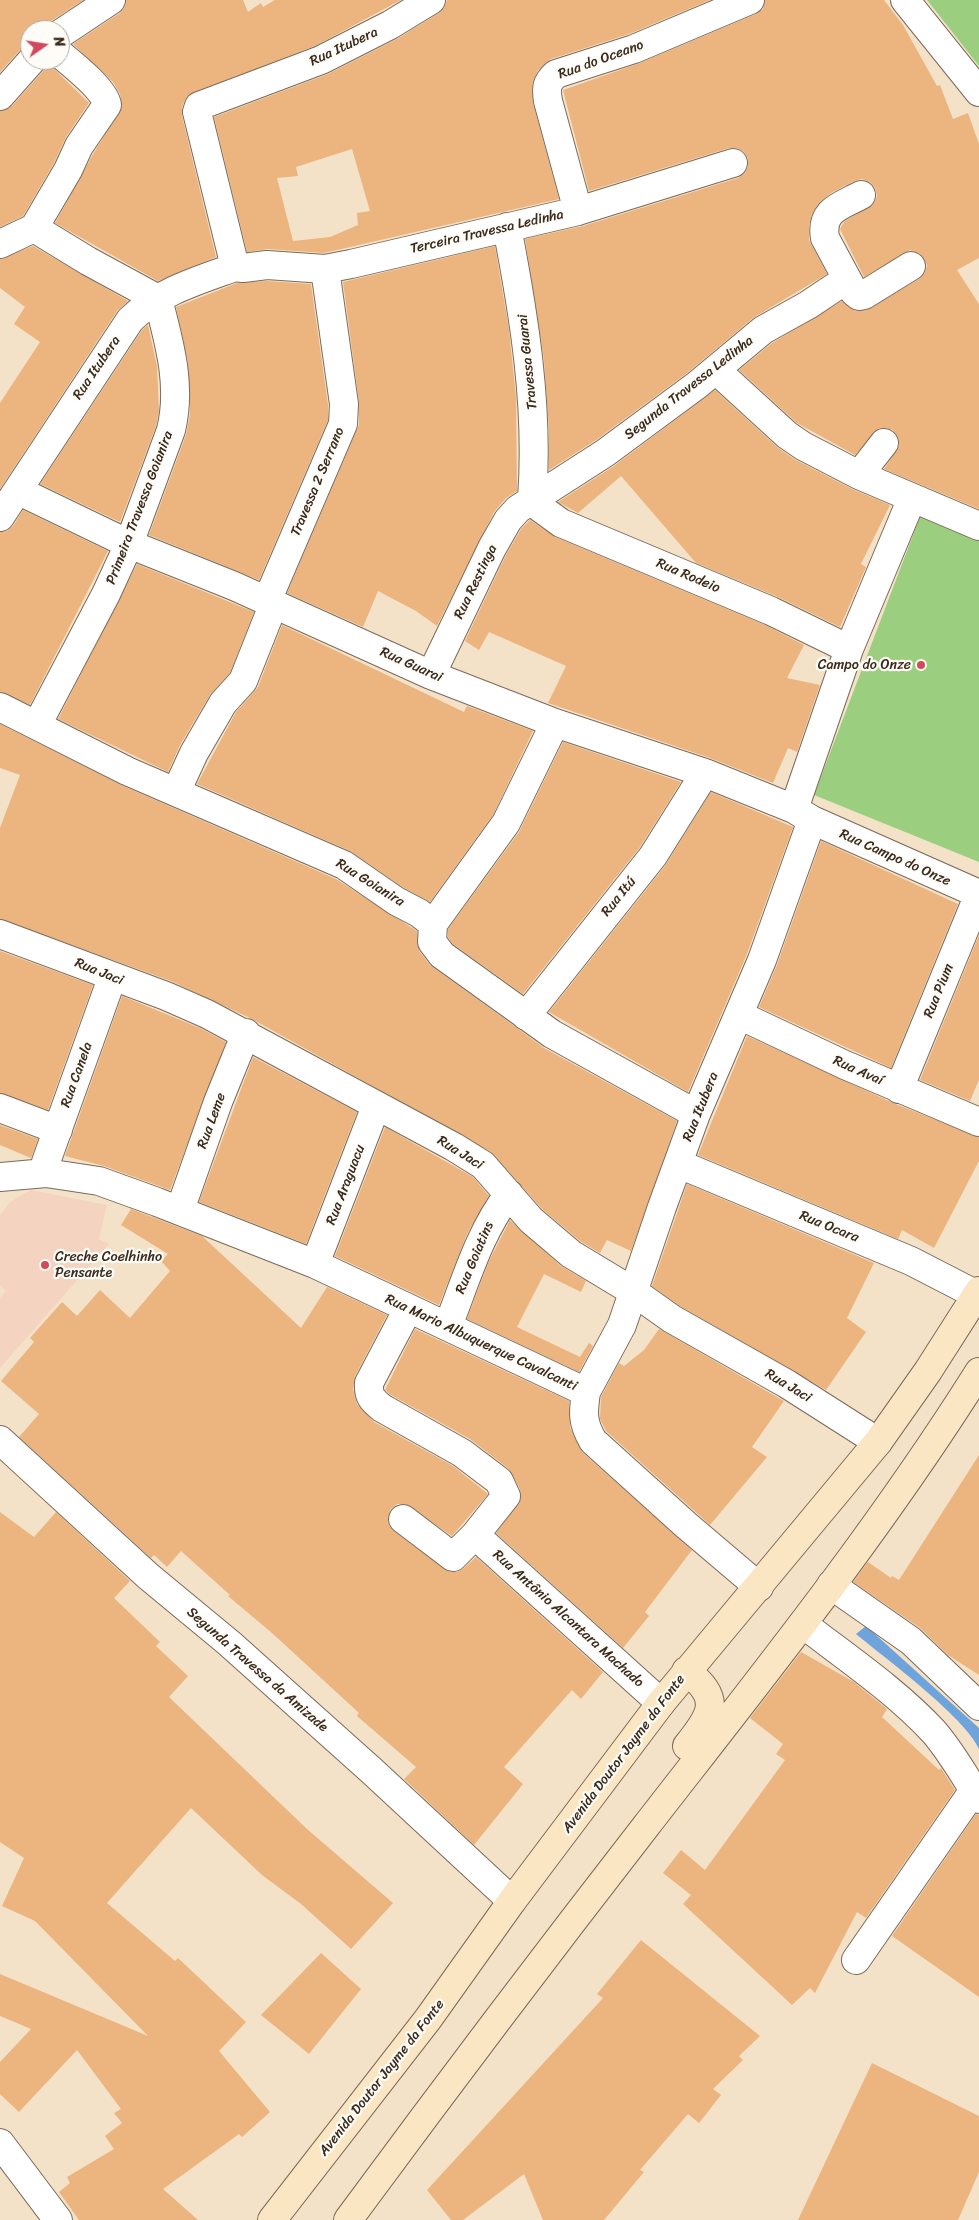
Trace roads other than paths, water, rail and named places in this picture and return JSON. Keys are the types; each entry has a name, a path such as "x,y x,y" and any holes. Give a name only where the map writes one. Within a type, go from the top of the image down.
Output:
{"main road":[{"name":"Avenida Doutor Jayme da Fonte","path":"272,2220 428,2019 512,1901 686,1670 759,1587 878,1442 928,1371 978,1293"},
{"path":"348,2220 514,1996 803,1624 975,1388"},
{"path":"514,1996 520,1958 700,1730 708,1717 711,1702 708,1692 686,1670"}],"street":[{"path":"70,27 111,0"},
{"name":"Rua Itubera","path":"0,517 19,491 43,450 130,320 144,306 235,267 198,108 205,102 321,60 390,25 431,0"},
{"name":"Rua do Oceano","path":"578,211 548,102 546,87 549,80 556,74 634,49 750,0"},
{"path":"905,0 979,92"},
{"path":"0,244 34,228 68,170 79,146 107,105 105,99 95,87 70,63"},
{"path":"0,96 23,70"},
{"name":"Terceira Travessa Ledinha","path":"235,267 267,265 325,269 578,211 734,163"},
{"path":"861,194 829,213 823,228 825,238 854,292 861,296 911,266"},
{"name":"Travessa Guarai","path":"507,227 521,300 534,419 532,498"},
{"path":"34,228 88,261 158,299"},
{"name":"Travessa 2 Serrano","path":"176,792 194,753 223,703 244,681 271,602 343,424 344,404 325,269"},
{"name":"Segunda Travessa Ledinha","path":"532,498 605,453 716,370 763,330 808,305 847,279"},
{"name":"Primeira Travessa Goianira","path":"37,725 106,594 129,544 168,439 175,412 176,388 172,350 158,299"},
{"path":"716,370 787,435 860,475 979,526"},
{"path":"860,475 884,443"},
{"name":"Rua Guarai","path":"19,491 129,544 271,602 431,675 555,722 705,773 803,814"},
{"name":"Rua Rodeio","path":"532,498 539,507 561,523 771,611 849,649"},
{"name":"Rua Restinga","path":"431,675 504,527 518,510 532,498"},
{"name":"Rua Itubera","path":"586,1392 622,1325 696,1114 762,960 849,649 912,498"},
{"name":"Rua Goianira","path":"0,707 127,771 344,865 396,901 419,912 433,924"},
{"path":"555,722 533,772 506,823 433,924 432,942 442,955 526,1016 567,1043 696,1114"},
{"name":"Rua Itú","path":"526,1016 653,856 705,773"},
{"name":"Rua Campo do Onze","path":"803,814 979,894"},
{"name":"Rua Pium","path":"899,1089 979,894"},
{"name":"Rua Jaci","path":"0,934 112,978 166,996 246,1033 483,1165 531,1220 571,1254 634,1292 672,1319 787,1384 878,1442"},
{"name":"Rua Canela","path":"46,1173 46,1162 112,978"},
{"name":"Rua Avaí","path":"739,1015 899,1089 979,1122"},
{"name":"Rua Leme","path":"180,1210 218,1102 246,1033"},
{"name":"Rua Araguacu","path":"315,1264 376,1106"},
{"path":"0,1108 58,1130"},
{"name":"Rua Ocara","path":"679,1164 911,1260 978,1293"},
{"path":"0,1177 46,1173"},
{"name":"Rua Mario Albuquerque Cavalcanti","path":"46,1173 98,1181 180,1210 315,1264 586,1392 583,1411 585,1426 592,1441 759,1587"},
{"name":"Rua Goiatins","path":"448,1326 473,1256 494,1213 509,1194"},
{"path":"403,1519 453,1557 475,1535 506,1496 499,1481 462,1453 382,1408 372,1400 368,1393 369,1382 408,1309"},
{"name":"Segunda Travessa da Amizade","path":"0,1440 148,1576 229,1644 372,1771 512,1901"},
{"name":"Rua Antônio Alcantara Machado","path":"475,1535 661,1703"},
{"path":"831,1585 911,1641 979,1706"},
{"path":"803,1624 894,1695 934,1732 957,1761 976,1795 856,1960"},
{"path":"0,2143 58,2220"}],"water":[{"path":"866,1626 979,1728 979,1749 971,1736 942,1705 856,1634"}],"place":[{"name":"Campo do Onze","path":"921,665"},
{"name":"Creche Coelhinho Pensante","path":"45,1265"}]}
